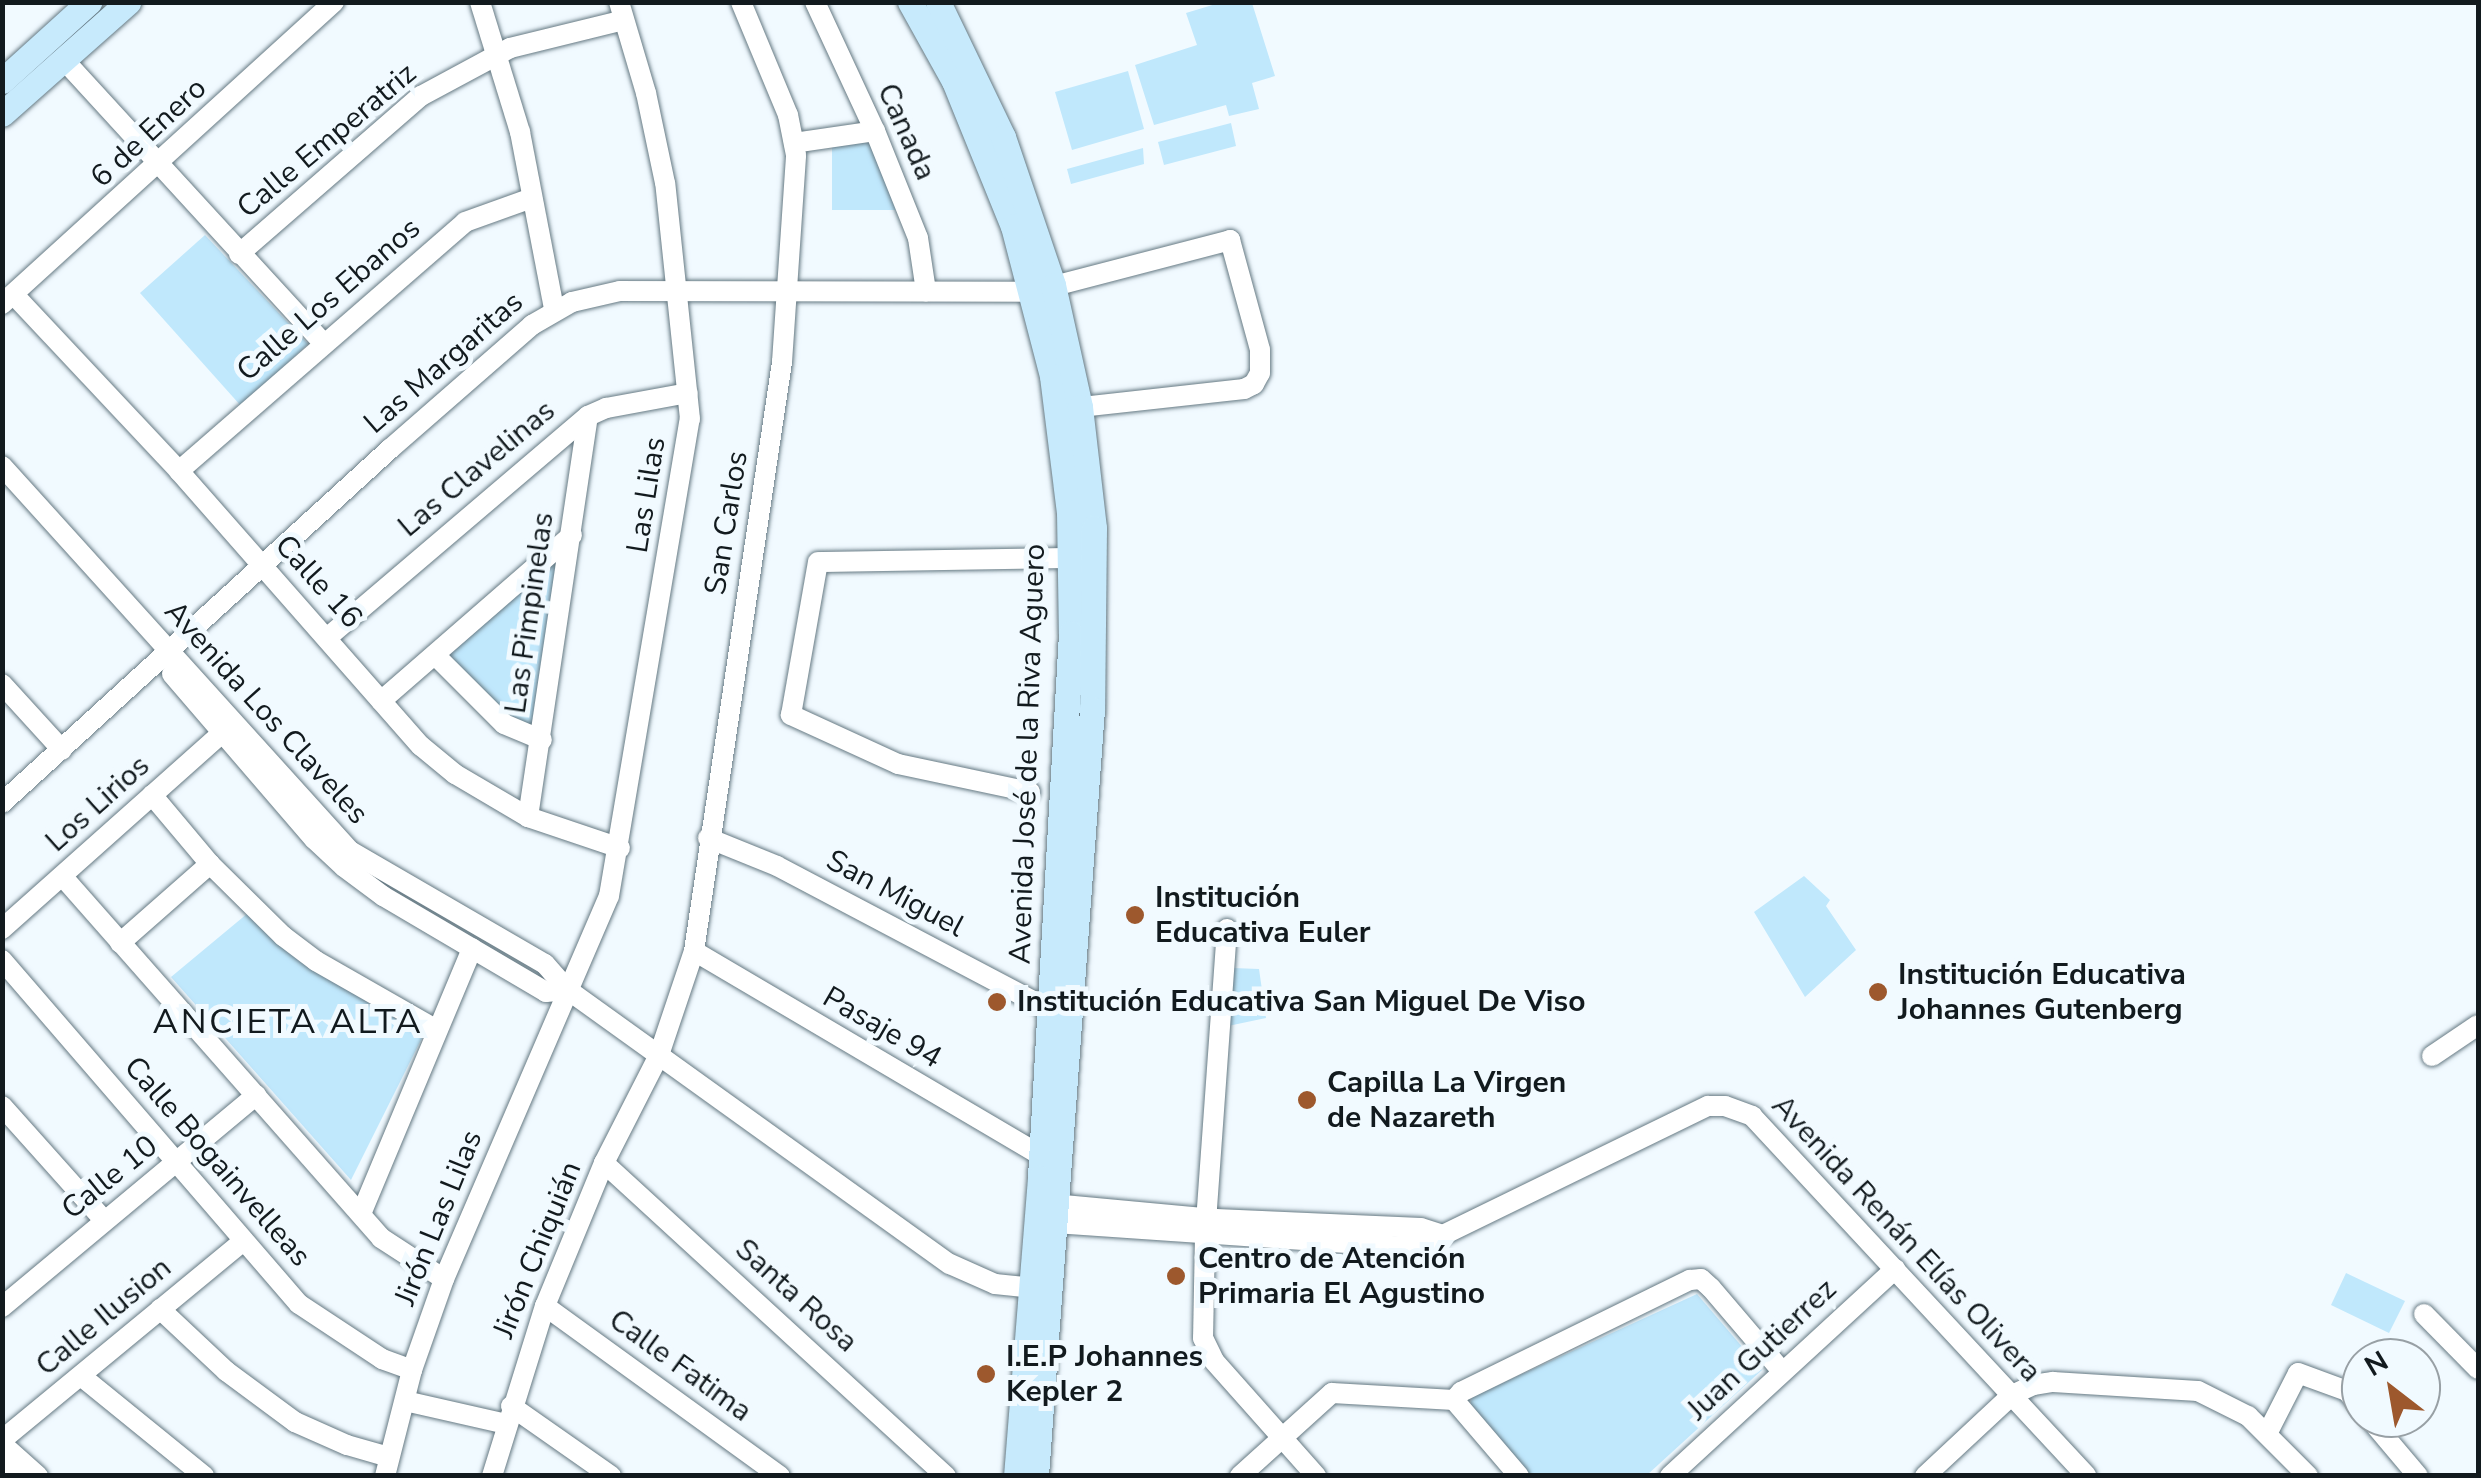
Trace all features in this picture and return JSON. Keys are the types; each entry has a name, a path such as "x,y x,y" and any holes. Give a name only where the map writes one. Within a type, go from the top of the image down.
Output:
{"main road":[{"path":"2,81 88,2"},
{"path":"2,114 128,2"},
{"name":"Avenida José de la Riva Aguero","path":"910,2 952,53 1016,168 1042,288 1080,406 1094,528 1094,660 1040,1289 1016,1476"},
{"name":"Avenida José de la Riva Aguero","path":"938,2 952,53"},
{"name":"Avenida José de la Riva Aguero","path":"1042,288 1070,558 1071,634 1050,1010 1055,1091 1041,1155 1046,1213"},
{"name":"Avenida José de la Riva Aguero","path":"1036,1476 1040,1289"}],"street":[{"name":"6 de Enero","path":"8,299 158,167 334,2"},
{"path":"480,2 520,132 554,308"},
{"name":"San Carlos","path":"659,1054 694,951 782,362 788,292 794,143 788,115 741,2"},
{"name":"Canada","path":"815,2 875,131 918,238 926,291"},
{"name":"Calle Emperatriz","path":"240,254 421,96 510,48 622,11"},
{"name":"Las Lilas","path":"568,990 609,896 620,848 690,419 665,182 622,11"},
{"path":"64,60 322,342"},
{"path":"794,143 875,131"},
{"name":"Calle Los Ebanos","path":"179,471 322,342 465,222 532,198"},
{"name":"Las Margaritas","path":"2,803 262,564 554,308 594,294 679,290 1042,288 1230,240 1260,350 1260,373 1254,384 1244,389 1080,406"},
{"name":"Calle 16","path":"8,299 179,471 421,746 455,774 528,817 620,848"},
{"name":"Las Clavelinas","path":"328,637 588,416 688,393"},
{"name":"Las Pimpinelas","path":"528,817 588,416"},
{"name":"Avenida Los Claveles","path":"2,466 344,867 383,896 546,992 568,990"},
{"name":"Avenida Los Claveles","path":"2,487 164,655"},
{"path":"381,700 572,535"},
{"path":"1030,792 898,764 792,715 798,677 818,562 1070,558"},
{"path":"436,656 504,724 542,740"},
{"path":"2,684 62,750"},
{"name":"Avenida Los Claveles","path":"228,727 350,850 391,878 545,964 568,990 950,1264 995,1284 1040,1289"},
{"name":"Los Lirios","path":"2,929 228,727"},
{"path":"152,795 210,864 283,936 316,961 437,1030"},
{"name":"San Miguel","path":"708,838 777,866 1050,1010"},
{"path":"120,943 210,864"},
{"path":"63,877 381,1238 444,1279"},
{"path":"1227,929 1206,1227 1205,1345 1316,1476"},
{"path":"361,1214 472,948"},
{"name":"Pasaje 94","path":"694,951 1041,1155"},
{"name":"Calle Bogainvelleas","path":"2,960 300,1304 336,1332 382,1359 412,1370"},
{"name":"Jirón Las Lilas","path":"387,1466 412,1370 444,1279 568,990"},
{"path":"2432,1056 2478,1025"},
{"name":"Jirón Chiquián","path":"492,1476 545,1306 604,1163 659,1054"},
{"name":"Calle 10","path":"2,1307 256,1095"},
{"path":"2,1106 104,1220"},
{"name":"Avenida Renán Elías Olivera","path":"1046,1213 1337,1234 1410,1247 1443,1235 1708,1106 1724,1106 1752,1116 2086,1476"},
{"name":"Santa Rosa","path":"604,1163 946,1476"},
{"name":"Calle Ilusion","path":"2,1442 243,1241"},
{"name":"Juan Gutierrez","path":"1670,1476 1894,1269"},
{"path":"1454,1400 1461,1392 1580,1332 1690,1280 1701,1279 1782,1371"},
{"name":"Calle Fatima","path":"545,1306 780,1476"},
{"path":"160,1309 226,1371 295,1422 387,1466"},
{"path":"2424,1314 2478,1369"},
{"path":"2268,1432 2298,1373 2341,1390"},
{"path":"81,1376 204,1476"},
{"path":"1925,1476 2012,1396 2032,1385 2053,1382 2198,1390 2248,1416 2308,1476"},
{"path":"1240,1476 1325,1398 1340,1392 1454,1400 1519,1476"},
{"path":"406,1401 508,1415 611,1476"},
{"path":"2386,1438 2418,1476"},
{"path":"2,1442 38,1476"},
{"path":"2,1468 11,1476"}],"shaded area":[{"path":"1219,3 1252,3 1275,76 1252,83 1259,109 1229,116 1226,105 1154,125 1135,65 1197,45 1186,13"},
{"path":"1128,71 1144,129 1072,150 1055,92"},
{"path":"1231,123 1236,146 1164,165 1158,142"},
{"path":"870,141 903,210 832,210 832,146"},
{"path":"1143,148 1144,164 1071,184 1067,169"},
{"path":"205,235 308,344 241,406 140,293"},
{"path":"560,557 533,728 504,712 447,657"},
{"path":"1804,876 1830,900 1826,906 1856,950 1805,997 1754,912"},
{"path":"248,913 297,956 423,1036 351,1180 171,977"},
{"path":"1233,968 1259,969 1266,1018 1228,1026"},
{"path":"2346,1273 2405,1301 2389,1333 2331,1305"},
{"path":"1697,1294 1762,1370 1647,1475 1531,1475 1470,1408 1472,1397"}],"place":[{"name":"Institución Educativa Euler","path":"1135,915"},
{"name":"Institución Educativa Johannes Gutenberg","path":"1878,992"},
{"name":"Institución Educativa San Miguel De Viso","path":"997,1002"},
{"name":"Capilla La Virgen de Nazareth","path":"1307,1100"},
{"name":"Centro de Atención Primaria El Agustino","path":"1176,1276"},
{"name":"I.E.P Johannes Kepler 2","path":"986,1374"}],"district":[{"name":"ANCIETA ALTA","path":"288,1022"}]}
